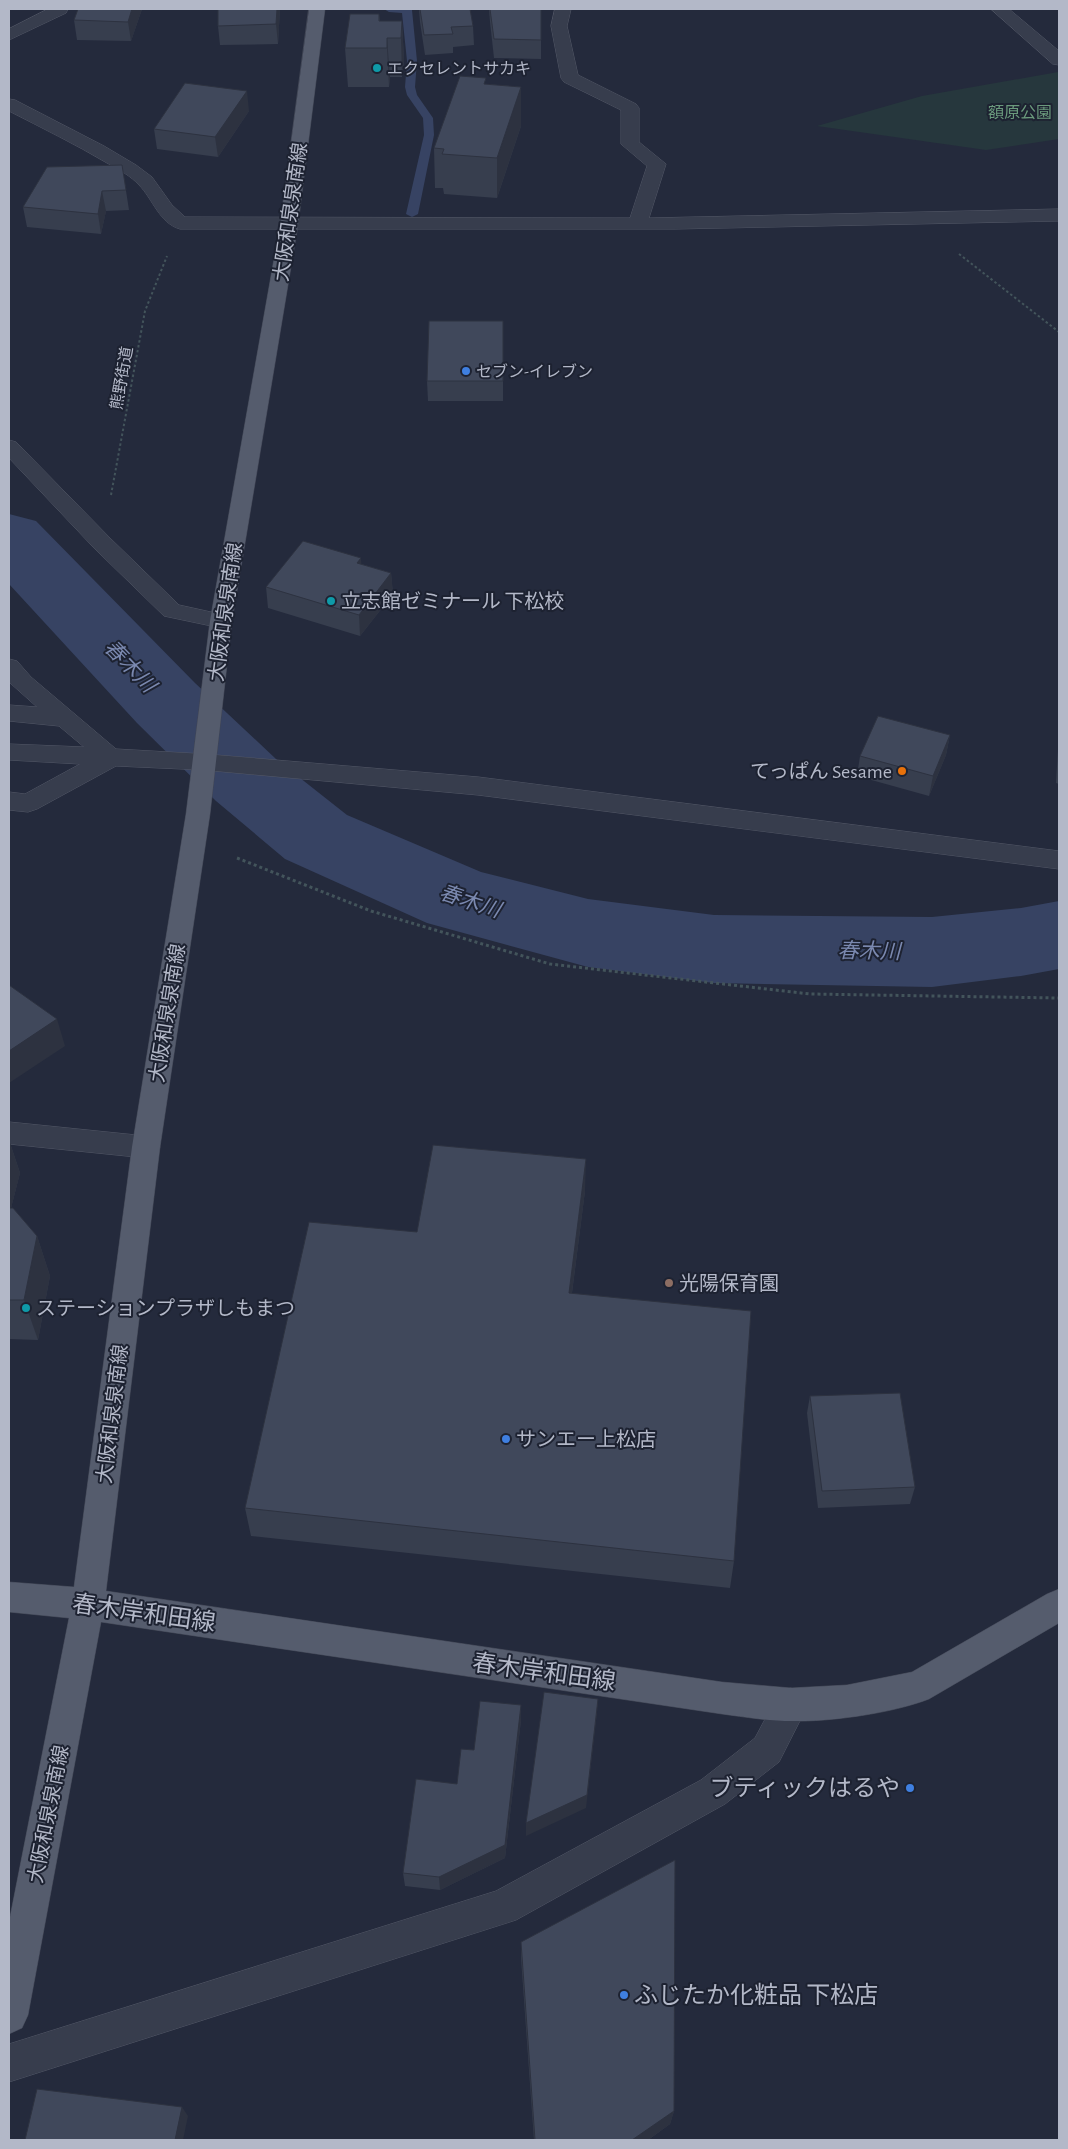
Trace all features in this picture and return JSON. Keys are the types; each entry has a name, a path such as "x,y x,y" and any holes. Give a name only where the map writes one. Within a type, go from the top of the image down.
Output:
{"main road":[{"name":"大阪和泉泉南線","path":"9,2015 88,1604 146,1147 198,814 221,621 290,225 317,9"},
{"name":"春木岸和田線","path":"9,1597 88,1604 722,1698 791,1706 847,1701 917,1687 1059,1605"}],"street":[{"path":"9,35 60,9"},
{"path":"562,9 559,26 570,78 630,108 630,144 657,164 638,224"},
{"path":"999,9 1059,60"},
{"path":"9,104 98,150 130,169 146,182 165,209 180,223 290,225 638,224 917,220 1059,215"},
{"path":"9,446 102,543 172,611 221,621"},
{"path":"9,667 23,683 65,718 122,758"},
{"path":"9,713 65,718"},
{"path":"9,752 204,762 478,786 1059,860"},
{"path":"9,801 28,803 122,758"},
{"path":"9,1134 146,1147"},
{"path":"9,2063 503,1907 713,1792 766,1750 791,1706"}],"path":[{"path":"917,220 1059,332"},
{"name":"熊野街道","path":"102,543 144,311 180,223"},
{"path":"237,858 371,912 550,964 810,994 1059,998"}],"green space":[{"name":"額原公園","path":"1058,72 1059,139 986,150 817,126 922,96"}],"building":[{"path":"78,9 132,9 128,22 74,20"},
{"path":"218,9 277,9 276,24 218,26"},
{"path":"420,9 470,9 473,26 451,27 453,34 424,35"},
{"path":"490,9 541,9 541,40 494,39"},
{"path":"350,14 379,14 379,21 402,21 401,38 387,38 387,48 345,48"},
{"path":"460,76 486,78 484,84 521,87 497,158 442,154 444,149 434,148"},
{"path":"185,83 247,91 215,137 154,129"},
{"path":"122,165 126,190 102,191 98,214 23,207 47,167"},
{"name":"セブン-イレブン","path":"429,321 503,321 503,381 427,381"},
{"path":"303,541 361,558 357,563 391,573 359,615 266,587"},
{"path":"878,716 950,735 933,776 860,756"},
{"path":"9,985 57,1019 9,1051"},
{"name":"サンエー上松店","path":"433,1145 586,1159 569,1293 751,1311 734,1561 245,1508 309,1222 417,1232"},
{"path":"9,1208 13,1208 37,1236 24,1300 9,1300"},
{"path":"900,1393 915,1487 822,1491 810,1396"},
{"path":"544,1692 598,1699 587,1795 526,1823"},
{"path":"480,1701 521,1705 505,1845 439,1877 403,1873 416,1779 457,1784 461,1749 474,1750"},
{"path":"675,1860 674,2111 632,2140 535,2140 521,1942"},
{"path":"37,2089 182,2107 175,2140 25,2140"}],"waterway":[{"path":"389,9 407,10 412,61 410,87 412,95 428,118 429,135 412,214"},
{"name":"春木川","path":"9,538 166,703 246,780 316,837 459,900 588,933 714,949 932,952 1021,942 1059,935"}],"place":[{"name":"エクセレントサカキ","path":"377,68"},
{"name":"セブン-イレブン","path":"466,371"},
{"name":"立志館ゼミナール 下松校","path":"331,601"},
{"name":"てっぱん Sesame","path":"902,771"},
{"name":"光陽保育園","path":"669,1283"},
{"name":"ステーションプラザしもまつ","path":"26,1308"},
{"name":"サンエー上松店","path":"506,1439"},
{"name":"ブティックはるや","path":"910,1788"},
{"name":"ふじたか化粧品 下松店","path":"624,1995"}]}
